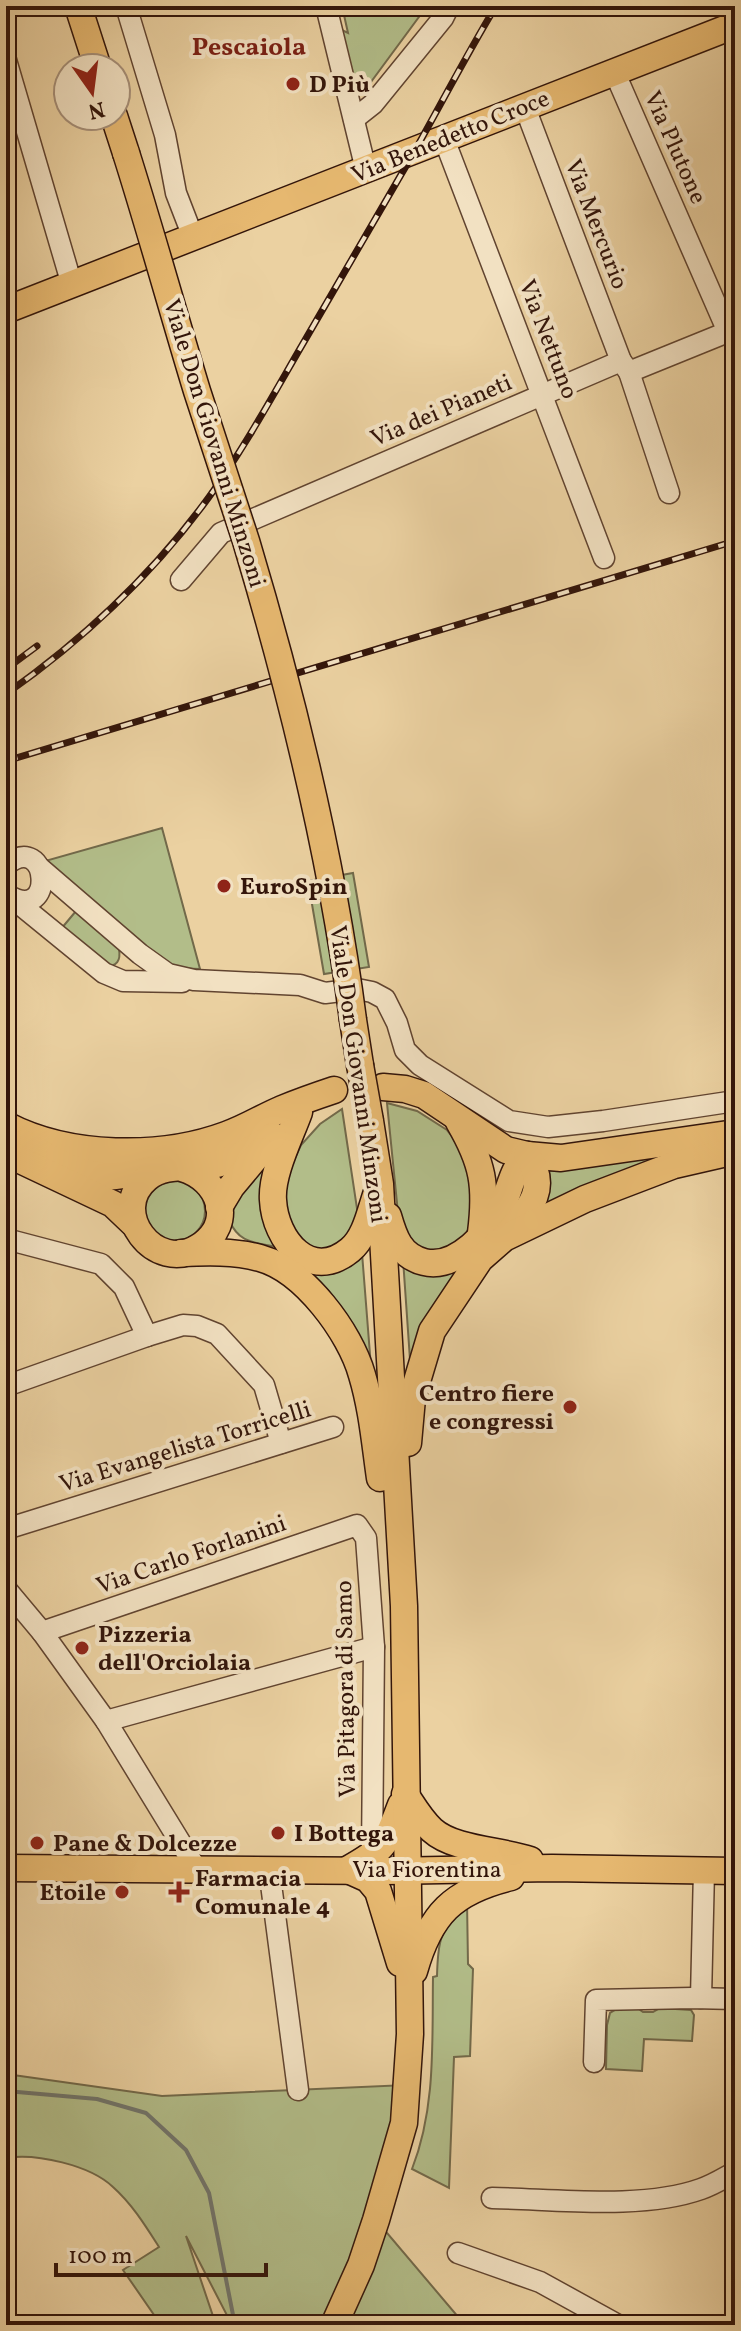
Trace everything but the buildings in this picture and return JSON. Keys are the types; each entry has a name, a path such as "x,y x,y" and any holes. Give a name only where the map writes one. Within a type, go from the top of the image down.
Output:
{"main road":[{"path":"78,6 93,52"},
{"name":"Via Benedetto Croce","path":"6,310 735,25"},
{"name":"Viale Don Giovanni Minzoni","path":"119,132 245,540 315,799 380,1184 404,1606 408,1989"},
{"path":"383,1087 424,1095 506,1150 527,1155 561,1158 735,1133"},
{"path":"6,1125 36,1138 69,1146 103,1151 162,1150 224,1136 281,1109 334,1090 299,1112 273,1136 231,1187 219,1209 211,1236 194,1250 181,1253"},
{"path":"299,1112 272,1196 280,1233 306,1259"},
{"path":"457,1119 473,1147 482,1177 492,1237"},
{"path":"6,1133 56,1162 94,1175 116,1176 214,1165 236,1158 273,1136"},
{"path":"6,1151 113,1204 134,1224 139,1234 163,1252 221,1252 261,1258 291,1273 329,1313 361,1371 371,1409 381,1483 398,1521"},
{"path":"380,1184 395,1239 402,1250 425,1263 439,1264 492,1237 674,1165 735,1151"},
{"path":"398,1521 409,1483 408,1427 412,1398 432,1331 492,1237 493,1225 512,1176 527,1155"},
{"path":"134,1224 133,1203 141,1184 157,1171 175,1168 196,1172 207,1180 216,1193 225,1229 236,1240 271,1252 321,1261 337,1258 350,1250 360,1238 380,1184"},
{"path":"347,1870 373,1851 380,1850 389,1836 405,1794"},
{"path":"405,1794 419,1816 449,1840 516,1855 552,1868"},
{"name":"Via Fiorentina","path":"6,1868 735,1871"},
{"path":"408,1989 421,1948 439,1915 456,1899 475,1888 552,1868"},
{"path":"347,1870 368,1879 378,1891 408,1989 410,2034 404,2123 361,2265 347,2325"},
{"path":"334,2325 361,2265"}],"street":[{"path":"126,6 165,135 176,193 193,237"},
{"path":"326,6 366,170"},
{"path":"354,119 373,104 443,18 449,6"},
{"path":"6,60 72,285"},
{"name":"Via Plutone","path":"614,71 732,330"},
{"name":"Via Mercurio","path":"524,105 625,366 669,493"},
{"name":"Via Nettuno","path":"444,139 604,558"},
{"name":"Via dei Pianeti","path":"181,580 221,533 543,394 732,330"},
{"path":"6,865 12,860 31,860 168,974 194,980 300,985 325,993 357,989 372,992 385,999 397,1023 405,1050 420,1065 509,1121 548,1127 735,1101"},
{"path":"9,896 26,900 37,894 43,881 40,868"},
{"path":"9,896 104,973 123,981 175,984 194,980"},
{"path":"104,973 115,973 127,967 131,954 129,944"},
{"path":"6,1239 101,1264 124,1287 147,1336"},
{"path":"6,1386 147,1336 183,1325 197,1326 217,1334 264,1385 281,1443"},
{"name":"Via Evangelista Torricelli","path":"6,1529 333,1427"},
{"name":"Via Carlo Forlanini","path":"42,1632 357,1525"},
{"name":"Via Pitagora di Samo","path":"357,1525 366,1538 374,1647 373,1851"},
{"path":"6,1589 42,1632 106,1721 196,1868"},
{"path":"106,1721 374,1647"},
{"path":"269,1869 298,2090"},
{"path":"701,1998 704,1870"},
{"path":"594,2062 596,2000 735,1999"},
{"path":"492,2198 640,2201 702,2189 735,2172"},
{"path":"458,2253 540,2282 618,2325"}],"green space":[{"path":"342,6 427,6 368,86 360,90 351,85 342,30 348,33"},
{"path":"162,828 200,969 172,968 51,871 45,861"},
{"path":"353,873 369,967 324,974 308,881"},
{"path":"76,911 119,949 119,960 115,964 105,967 61,929"},
{"path":"387,1103 417,1111 447,1130 465,1152 474,1178 470,1226 461,1243 451,1252 420,1251 399,1223"},
{"path":"342,1109 358,1215 348,1238 325,1251 311,1248 289,1226 285,1193 289,1171 301,1145 320,1124"},
{"path":"677,1155 542,1214 548,1171"},
{"path":"267,1165 276,1247 242,1237 229,1220 238,1190"},
{"path":"175,1181 197,1189 205,1211 197,1233 175,1241 153,1233 145,1211 153,1189"},
{"path":"518,1182 530,1183 411,1374 403,1259 441,1271"},
{"path":"362,1253 371,1367 350,1320 328,1290 299,1267"},
{"path":"467,1901 468,1964 473,1969 470,2056 454,2057 449,2188 412,2169 429,2099 433,1977 437,1976 438,1951 446,1928"},
{"path":"620,2007 636,2007 643,2012 660,2008 691,2010 694,2015 692,2041 644,2039 642,2071 606,2069 607,2025 610,2013"},
{"path":"6,2074 162,2096 406,2085 376,2220 465,2325 232,2325 186,2236 216,2325 161,2325 123,2270 159,2247 120,2194 91,2172 62,2162 32,2157 6,2158"}],"waterway":[{"path":"6,2091 97,2099 146,2113 186,2150 209,2193 235,2325"}],"railway":[{"path":"6,694 63,651 116,604 165,553 209,497 268,404 496,6"},
{"path":"6,761 735,541"},
{"path":"6,669 37,646"}],"place":[{"name":"D Più","path":"293,84"},
{"name":"EuroSpin","path":"224,886"},
{"name":"Centro fiere e congressi","path":"570,1407"},
{"name":"Pizzeria dell'Orciolaia","path":"82,1648"},
{"name":"I Bottega","path":"278,1833"},
{"name":"Pane & Dolcezze","path":"37,1843"},
{"name":"Etoile","path":"122,1892"},
{"name":"Farmacia Comunale 4","path":"179,1892"}],"district":[{"name":"Pescaiola","path":"249,46"}]}
